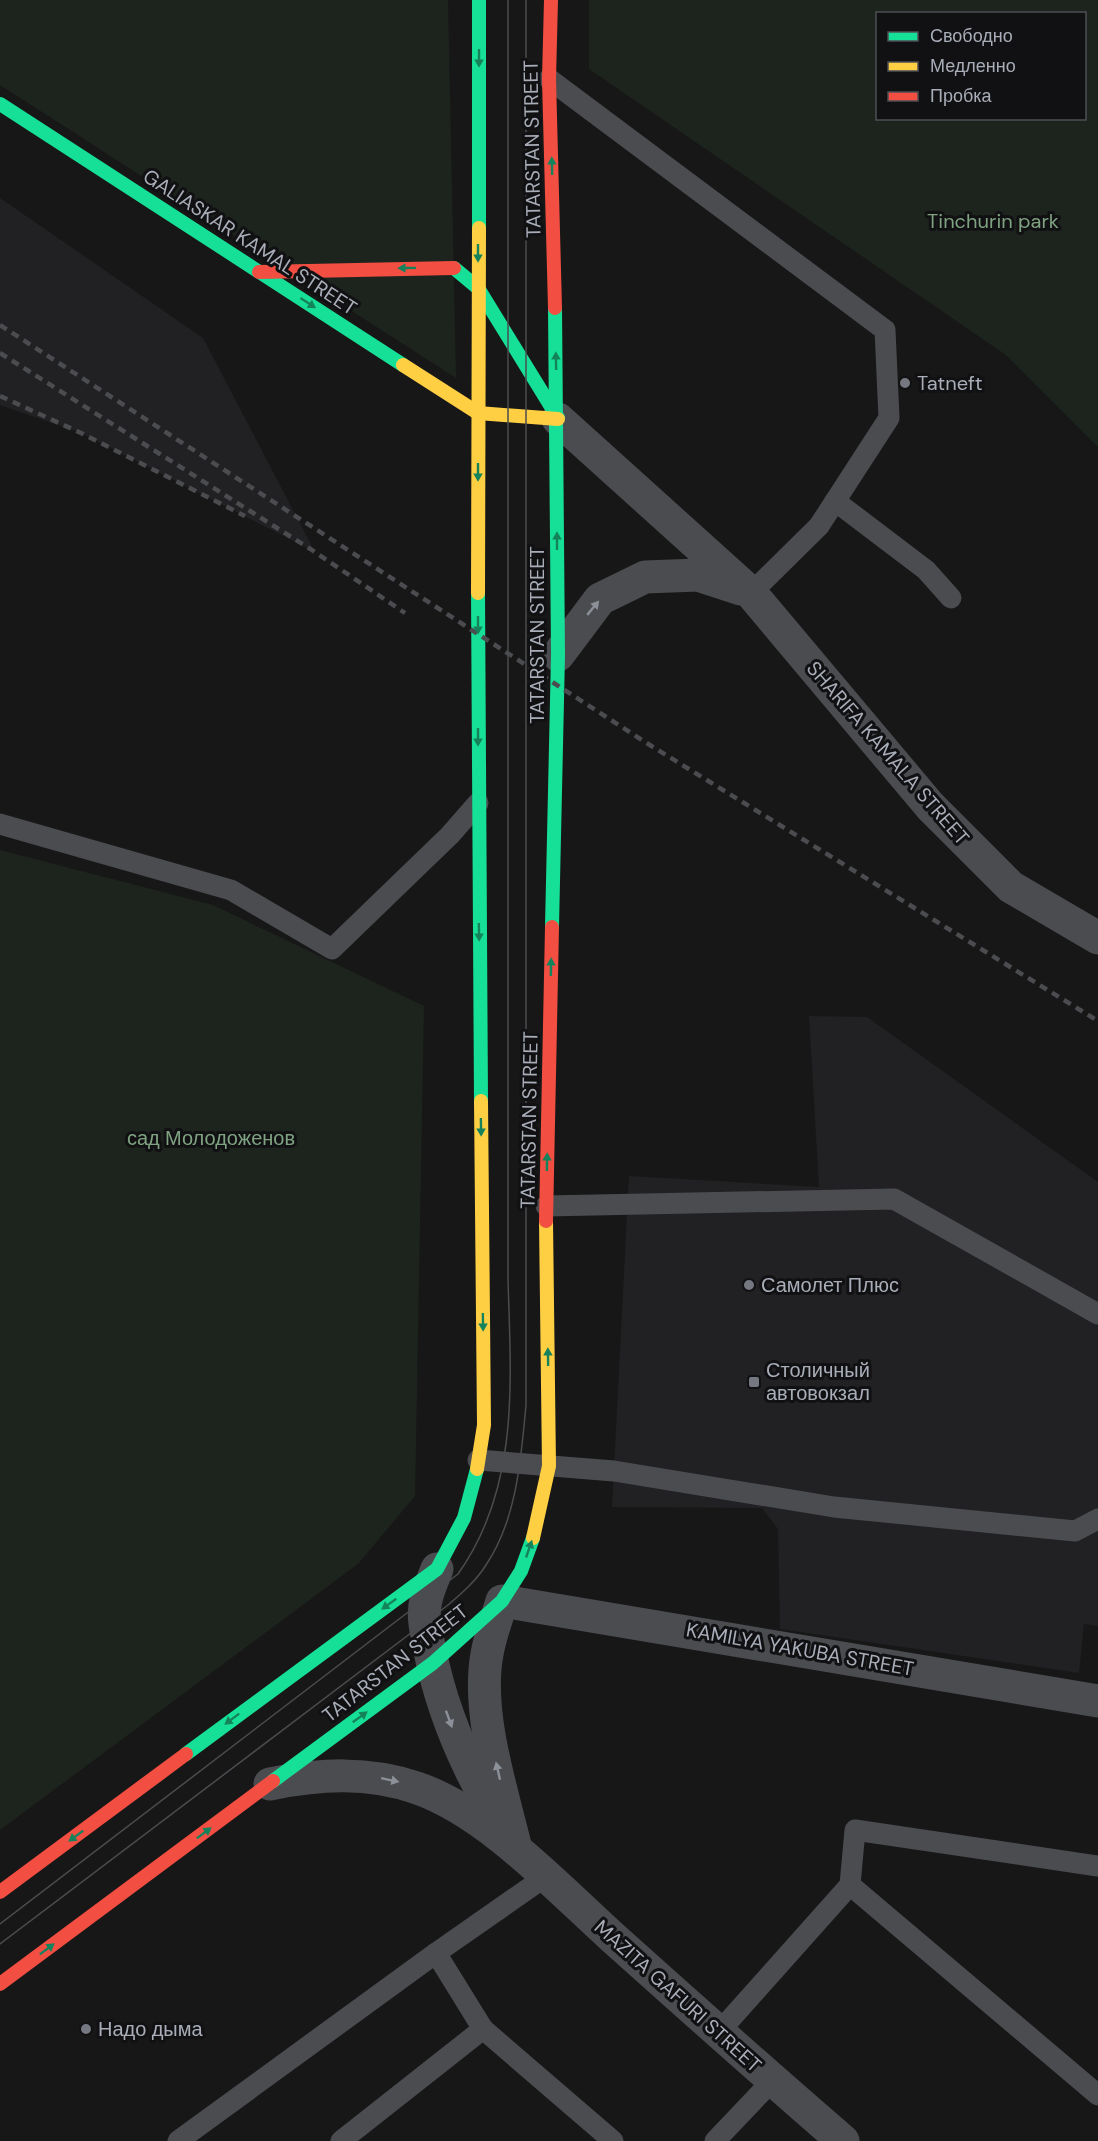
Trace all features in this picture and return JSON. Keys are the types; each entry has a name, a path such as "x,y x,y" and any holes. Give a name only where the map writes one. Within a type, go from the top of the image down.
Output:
{"main road":[{"path":"0,1892 437,1569 448,1554 464,1519 484,1425 478,803 479,0"},
{"name":"TATARSTAN STREET","path":"0,1984 433,1663 502,1601 521,1571 531,1545 549,1466 546,1206 558,655 558,419 549,79 551,0"},
{"name":"GALIASKAR KAMAL STREET","path":"0,104 478,413"},
{"path":"259,272 453,267 478,288 558,419"},
{"path":"478,413 558,419"}],"street":[{"name":"SHARIFA KAMALA STREET","path":"558,419 751,593 930,806 1011,887 1098,938"},
{"path":"558,655 600,599 645,577 698,575 751,593"},
{"path":"437,1569 425,1601 425,1624 447,1716 466,1763 516,1849"},
{"path":"502,1601 487,1655 485,1697 492,1745 516,1849"},
{"name":"KAMILYA YAKUBA STREET","path":"502,1601 1098,1701"},
{"path":"270,1784 314,1776 360,1775 390,1779 443,1799 516,1849"},
{"name":"MAZITA GAFURI STREET","path":"516,1849 718,2033 843,2141"}],"lane":[{"path":"549,79 885,330 889,418 819,526 751,593"},
{"path":"835,501 926,570 951,598"},
{"path":"0,824 231,890 332,949 450,835 478,803"},
{"path":"546,1206 894,1199 1098,1314"},
{"path":"478,1460 614,1471 834,1507 1052,1529 1075,1531 1098,1519"},
{"path":"718,2033 850,1885 855,1830 1098,1866"},
{"path":"180,2141 436,1953 545,1877"},
{"path":"850,1885 1098,2095"},
{"path":"436,1953 483,2029 613,2141"},
{"path":"340,2141 483,2029"},
{"path":"715,2141 773,2080"}],"shaded area":[{"path":"0,198 203,338 315,552 81,433 0,405"},
{"path":"809,1016 867,1017 1098,1182 1098,1626 1084,1624 1079,1673 780,1629 778,1529 762,1508 612,1507 629,1176 819,1187"}],"green space":[{"path":"0,0 448,0 456,378 0,85"},
{"name":"Tinchurin park","path":"589,0 1098,0 1098,447 1006,355 589,69"},
{"name":"сад Молодоженов","path":"0,850 213,905 424,1006 415,1496 358,1564 0,1830"}],"tram line":[{"path":"0,1924 458,1574 478,1541 492,1506 502,1469 510,1394 508,1280 508,0"},
{"path":"0,1944 448,1605 473,1582 486,1565 505,1528 511,1508 516,1488 526,1405 526,0"}],"railway":[{"path":"0,325 645,742 1098,1021"},
{"path":"0,353 315,552 405,613"},
{"path":"0,396 81,433 245,516"}],"traffic: fast":[{"path":"479,0 479,228"},
{"path":"0,104 403,365"},
{"path":"454,268 478,288 558,418"},
{"path":"552,927 558,655 555,308"},
{"path":"478,593 481,1101"},
{"path":"186,1754 437,1569 464,1518 477,1469"},
{"path":"273,1781 433,1663 502,1601 521,1571 533,1538"}],"traffic: slow":[{"path":"478,593 479,228"},
{"path":"403,365 478,413 558,419"},
{"path":"477,1469 484,1425 481,1101"},
{"path":"533,1538 549,1466 546,1221"}],"traffic: jam":[{"path":"551,0 549,79 555,308"},
{"path":"259,272 454,268"},
{"path":"546,1221 552,927"},
{"path":"0,1892 186,1754"},
{"path":"0,1984 273,1781"}],"place":[{"name":"Tatneft","path":"905,383"},
{"name":"Самолет Плюс","path":"749,1285"},
{"name":"Столичный автовокзал","path":"754,1382"},
{"name":"Надо дыма","path":"86,2029"}]}
